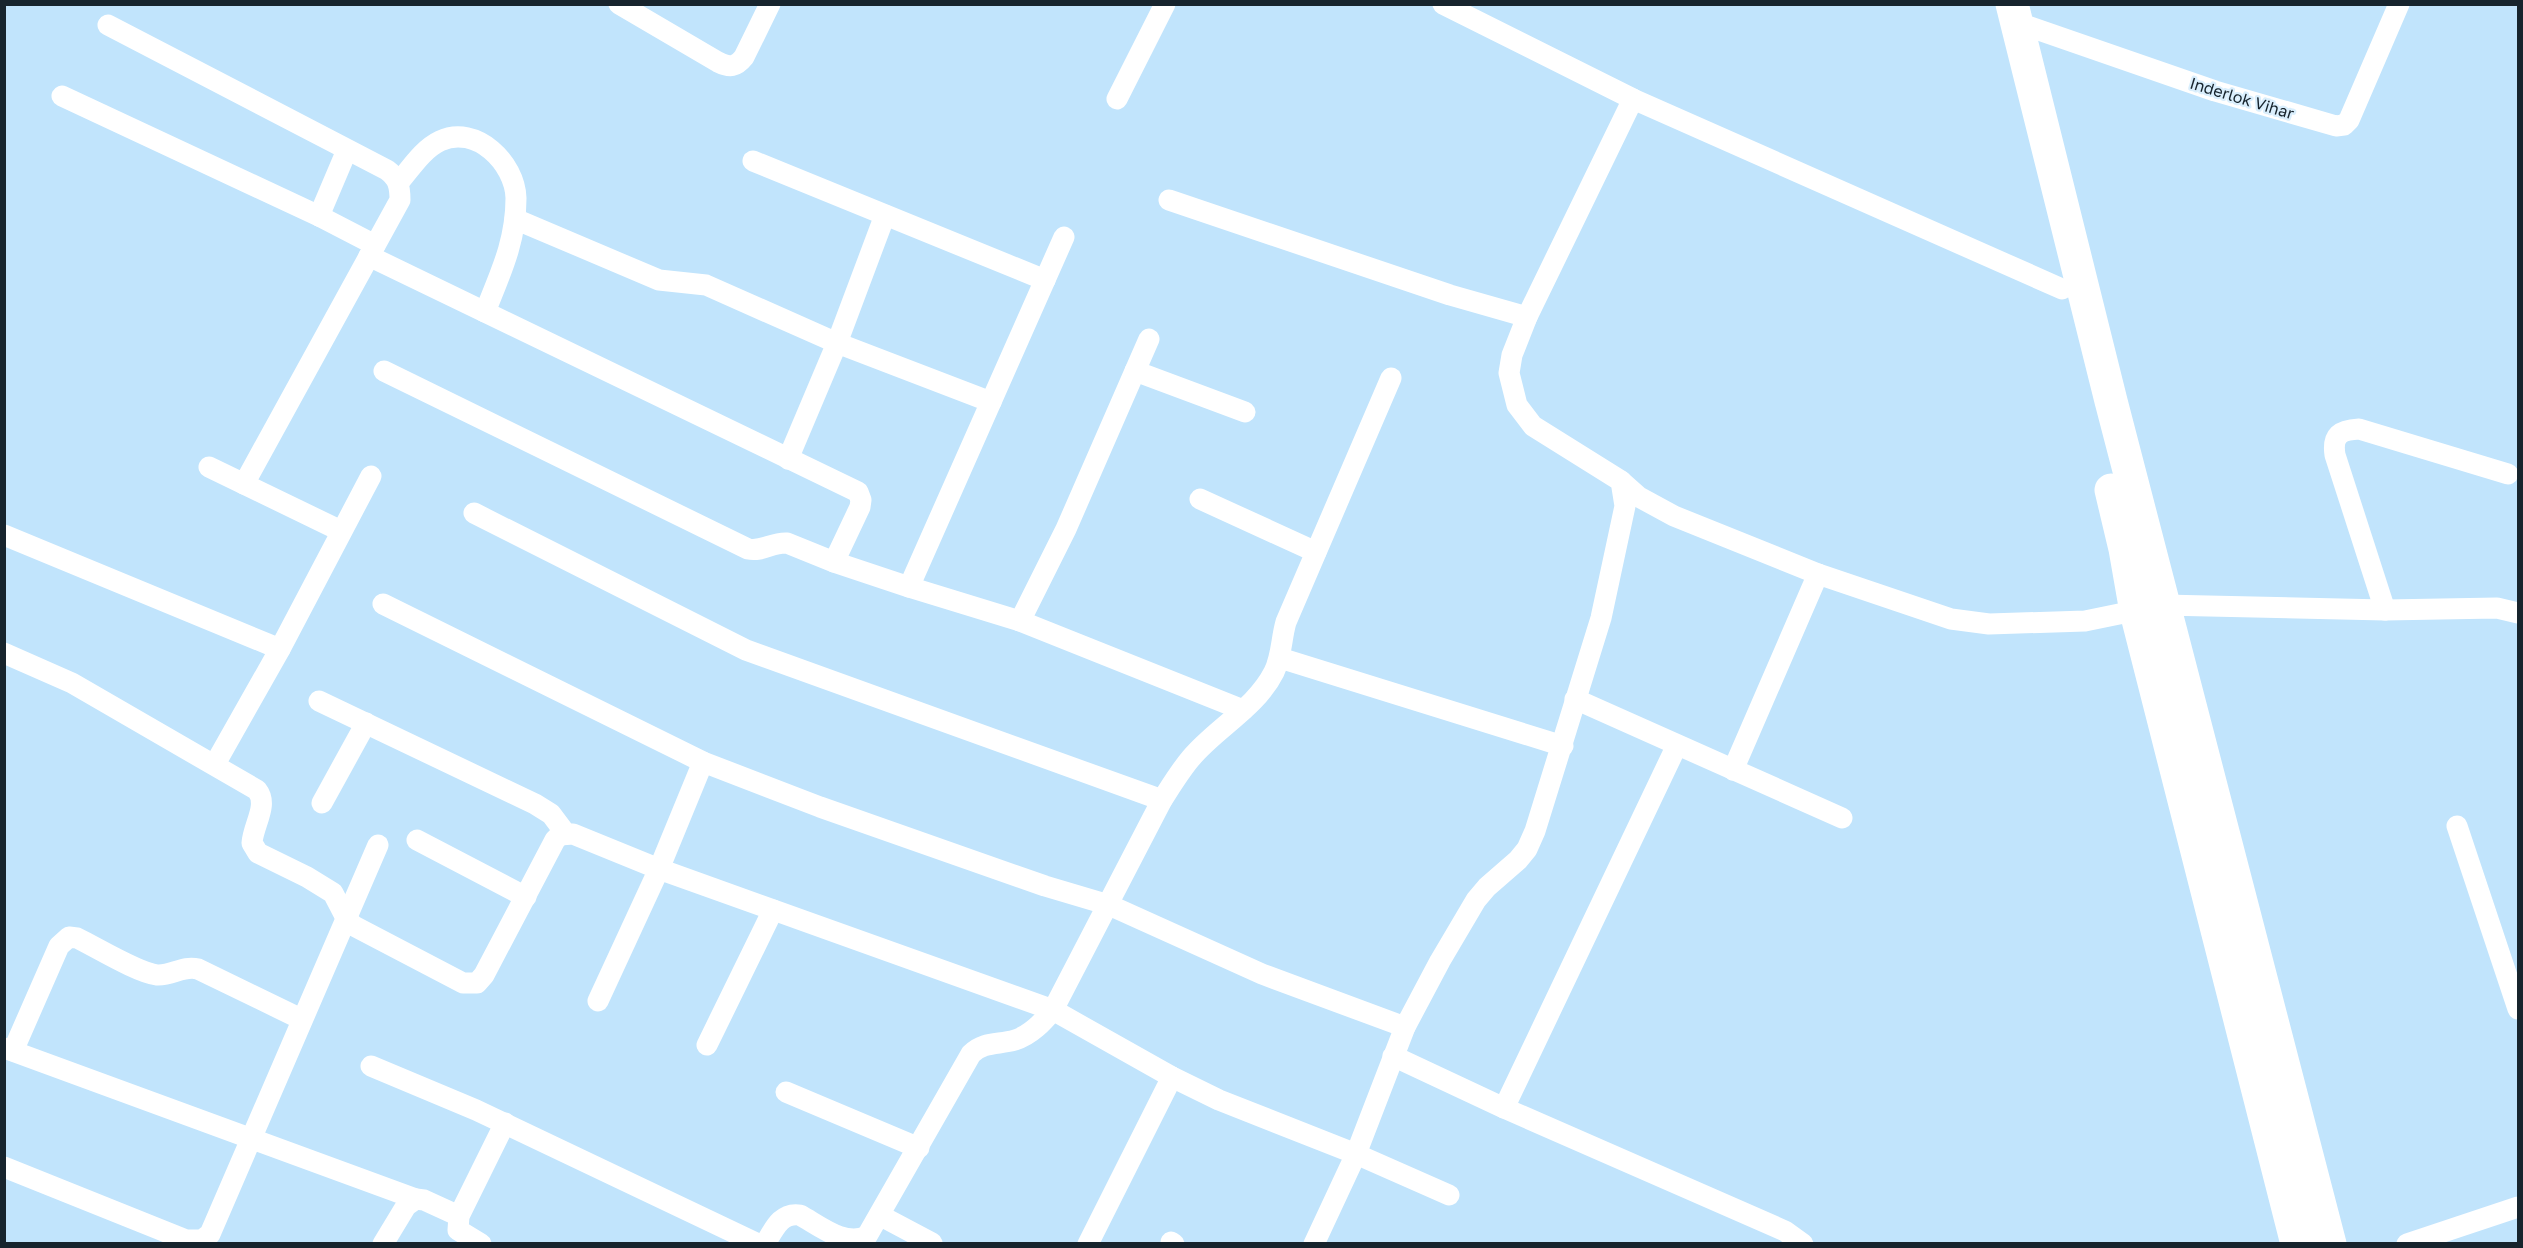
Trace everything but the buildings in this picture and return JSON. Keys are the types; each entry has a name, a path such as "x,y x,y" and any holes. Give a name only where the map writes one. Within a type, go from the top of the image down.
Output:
{"highway":[{"path":"2007,10 2062,289 2096,383"},
{"path":"2007,10 2150,609 2297,1244"},
{"path":"2150,609 2330,1244"}],"street":[{"path":"631,7 718,62 733,66 739,64 744,57 770,4"},
{"path":"1117,99 1165,4"},
{"path":"1443,4 1633,99 2062,289"},
{"name":"Inderlok Vihar","path":"2007,10 2215,91 2339,126 2349,120 2400,4"},
{"path":"108,25 387,170 399,182 400,200 244,484"},
{"path":"62,96 319,216 372,251 485,312 854,490 860,496 860,507 834,562"},
{"path":"1633,99 1527,318 1512,355 1509,373 1517,405 1533,426 1621,481 1639,497 1674,516 1818,574 1951,619 1989,624 2085,621 2150,609 2497,608 2518,613"},
{"path":"399,182 426,151 439,141 452,136 466,138 486,146 498,156 508,170 516,196 511,247 485,312"},
{"path":"319,216 347,150"},
{"path":"753,161 1045,280"},
{"path":"1168,200 1450,295 1527,318"},
{"path":"788,459 837,343 885,215"},
{"path":"515,219 659,280 706,285 837,343 992,402"},
{"path":"909,587 1064,237"},
{"path":"1020,621 1066,529 1149,339"},
{"path":"384,371 748,549 762,549 780,542 787,543 834,562 1020,621 1243,710"},
{"path":"1135,371 1245,412"},
{"path":"765,1244 783,1217 792,1214 800,1215 839,1236 858,1242 867,1236 971,1054 986,1044 1014,1040 1024,1036 1044,1022 1053,1010 1162,800 1191,757 1243,710 1274,673 1280,658 1282,635 1286,622 1391,378"},
{"path":"2385,610 2341,477 2333,443 2336,437 2342,432 2359,429 2508,474"},
{"path":"209,467 341,531"},
{"path":"215,764 371,476"},
{"path":"1314,1244 1356,1154 1405,1028 1476,900 1527,849 1535,831 1601,618 1625,506 1621,481"},
{"path":"1200,499 1316,552"},
{"path":"474,513 746,650 1162,800"},
{"path":"4,535 279,649"},
{"path":"1733,770 1818,574"},
{"path":"383,604 703,762 842,815 1045,886 1109,904 1262,974 1405,1028"},
{"path":"4,653 72,683 257,790 260,794 261,807 252,835 254,849 258,853 307,877 333,893 347,920 354,926 453,978 470,984 477,983 484,975 555,840 567,834 573,834 659,869 1053,1010 1172,1077 1219,1100 1356,1154 1449,1195"},
{"path":"1280,658 1563,746"},
{"path":"1575,699 1842,818"},
{"path":"319,701 535,804 551,814 567,834"},
{"path":"322,803 366,723"},
{"path":"1504,1108 1677,745"},
{"path":"598,1001 659,869 703,762"},
{"path":"2457,826 2518,1010"},
{"path":"417,840 526,897"},
{"path":"4,1167 169,1234 194,1242 204,1242 210,1234 249,1139 378,846"},
{"path":"707,1045 773,910"},
{"path":"301,1019 198,969 183,968 165,974 149,973 77,938 69,937 59,946 9,1050 249,1139 424,1200 459,1216"},
{"path":"1393,1056 1504,1108 1785,1231 1803,1244"},
{"path":"371,1066 505,1123 758,1244"},
{"path":"1088,1244 1172,1077"},
{"path":"786,1092 919,1148"},
{"path":"481,1244 458,1230 459,1216 505,1123"},
{"path":"383,1244 406,1206 416,1199"},
{"path":"2409,1243 2518,1208"},
{"path":"880,1216 932,1243"}]}
